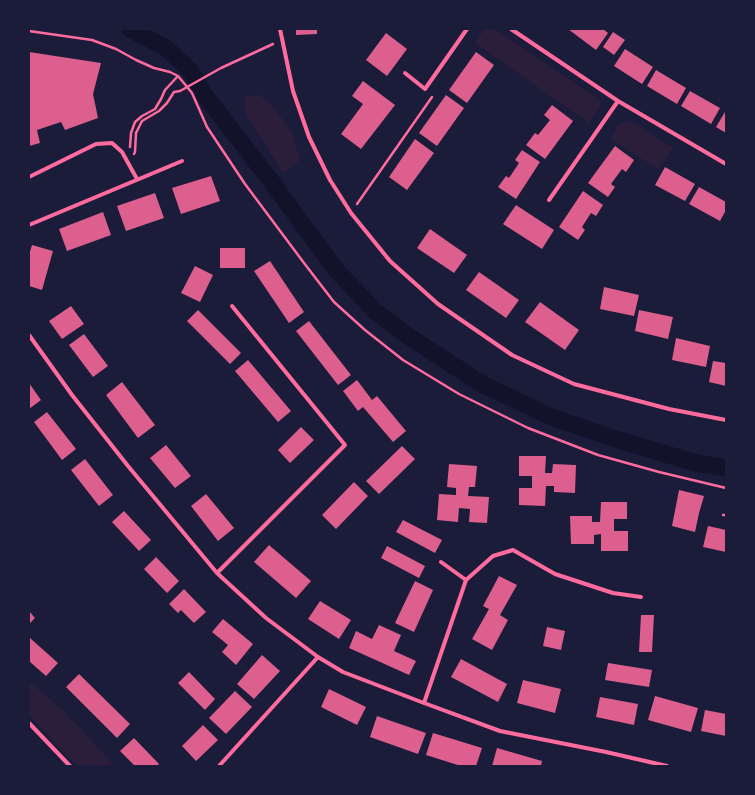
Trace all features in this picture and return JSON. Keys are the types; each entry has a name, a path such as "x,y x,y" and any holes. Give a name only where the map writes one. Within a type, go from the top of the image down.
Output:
{"street":[{"path":"280,29 293,91 309,137 330,180 351,213 390,261 438,304 512,355 574,384 669,409 726,420"},
{"path":"405,73 424,88 467,29"},
{"path":"511,29 618,101 726,164"},
{"path":"549,200 618,101"},
{"path":"29,177 96,144 112,143 122,152 137,180"},
{"path":"29,225 182,161"},
{"path":"216,573 345,445 232,306"},
{"path":"29,335 72,396 216,573 266,618 318,657 343,672 500,731 667,766"},
{"path":"424,703 466,580 493,556 513,550 555,574 613,593 641,597"},
{"path":"441,562 466,580"},
{"path":"219,766 318,657"},
{"path":"29,723 70,766"}],"path":[{"path":"29,31 92,40 116,49 154,68 170,72 178,76 192,93 207,127 245,184 334,302 364,330 403,360 459,394 528,428 598,455 659,472 726,488"},
{"path":"129,163 135,152 136,133 142,121 159,111 167,103 174,92 180,91 221,68 282,39"},
{"path":"129,163 131,133 135,122 142,116 155,109 165,90 178,76"},
{"path":"351,213 433,95"}],"shaded area":[{"path":"484,29 495,29 598,99 601,104 589,123 475,43"},
{"path":"260,95 276,110 292,133 300,160 283,173 246,115 244,96"},
{"path":"626,121 633,123 673,148 658,169 610,139 619,124"},
{"path":"29,681 64,711 115,766 78,766 68,757 29,715"}],"building":[{"path":"296,29 317,29 317,34 296,35"},
{"path":"568,29 603,29 608,33 596,50"},
{"path":"613,32 625,40 614,55 603,47"},
{"path":"386,33 407,49 387,76 366,60"},
{"path":"625,49 653,67 642,84 614,66"},
{"path":"29,52 101,63 93,94 98,118 65,130 61,122 37,130 40,143 29,146"},
{"path":"476,52 494,65 467,103 449,90"},
{"path":"656,70 686,88 677,104 647,86"},
{"path":"363,81 395,105 361,149 341,134 363,104 352,96"},
{"path":"690,91 720,108 711,124 681,106"},
{"path":"446,95 464,108 437,146 419,133"},
{"path":"552,105 573,121 545,159 526,145 535,133 538,135 550,120 544,115"},
{"path":"725,112 726,113 726,133 716,127"},
{"path":"415,139 434,153 407,190 389,177"},
{"path":"615,146 634,160 626,172 622,169 611,184 615,187 608,197 588,183"},
{"path":"522,150 540,162 516,199 498,187 506,176 509,178 519,163 515,160"},
{"path":"665,167 695,184 685,201 655,185"},
{"path":"211,176 220,201 181,214 172,188"},
{"path":"699,187 726,202 726,210 720,221 689,204"},
{"path":"583,191 603,205 596,216 591,213 582,227 585,230 578,240 559,227"},
{"path":"155,193 164,218 126,231 117,206"},
{"path":"516,205 554,230 542,249 503,224"},
{"path":"103,212 111,235 67,251 59,229"},
{"path":"430,229 467,255 454,273 417,248"},
{"path":"32,245 53,251 42,290 29,286 29,255"},
{"path":"220,248 245,248 245,268 220,268"},
{"path":"270,261 304,312 289,323 254,271"},
{"path":"195,266 213,275 200,302 181,293"},
{"path":"479,272 519,300 506,318 466,290"},
{"path":"604,287 639,295 634,316 600,309"},
{"path":"540,302 579,330 565,350 525,322"},
{"path":"71,306 84,324 62,339 49,321"},
{"path":"198,310 241,353 230,364 187,321"},
{"path":"639,310 673,317 668,339 635,331"},
{"path":"309,321 351,375 338,385 296,331"},
{"path":"84,334 108,366 93,377 69,345"},
{"path":"676,338 710,346 706,367 672,360"},
{"path":"248,360 291,411 278,422 235,371"},
{"path":"713,361 726,363 726,386 709,382"},
{"path":"357,380 372,400 377,396 406,431 393,442 363,407 358,411 343,391"},
{"path":"122,382 155,425 138,438 106,395"},
{"path":"29,383 41,400 29,409"},
{"path":"47,412 76,449 62,460 34,422"},
{"path":"301,427 314,440 290,463 278,450"},
{"path":"166,445 191,476 175,488 150,458"},
{"path":"402,446 415,459 379,494 366,481"},
{"path":"519,456 546,456 545,473 552,473 553,464 576,465 575,493 554,492 554,486 546,486 545,506 519,505 519,488 532,488 532,476 519,476"},
{"path":"85,459 113,495 99,506 71,470"},
{"path":"449,464 477,466 475,487 469,487 468,496 489,497 487,523 469,522 470,509 459,508 458,522 437,520 439,494 456,495 456,488 447,487"},
{"path":"354,482 368,496 336,529 322,515"},
{"path":"679,490 704,496 695,532 672,526"},
{"path":"206,494 234,528 218,541 191,506"},
{"path":"601,502 627,502 627,519 614,519 614,531 628,531 628,551 601,551 601,534 594,535 594,544 571,544 570,516 592,516 592,522 600,522"},
{"path":"124,511 151,540 139,551 112,522"},
{"path":"403,520 442,540 435,553 396,532"},
{"path":"708,526 726,530 726,552 703,547"},
{"path":"269,545 311,581 296,598 254,562"},
{"path":"387,546 425,566 419,578 381,558"},
{"path":"156,557 179,581 167,593 144,569"},
{"path":"499,576 517,585 500,615 508,620 492,650 472,639 489,609 483,606"},
{"path":"415,581 433,590 414,632 395,623"},
{"path":"184,589 206,612 194,623 181,610 178,613 169,604"},
{"path":"320,601 351,620 339,639 308,619"},
{"path":"29,611 35,618 29,624"},
{"path":"641,615 654,615 652,652 639,652"},
{"path":"223,619 253,644 236,665 222,652 228,645 212,632"},
{"path":"379,625 401,635 394,651 416,661 409,675 349,648 356,631 372,639"},
{"path":"547,627 565,631 561,650 543,646"},
{"path":"30,638 58,663 46,676 29,661"},
{"path":"262,655 280,671 254,699 237,684"},
{"path":"461,659 507,684 498,702 451,677"},
{"path":"608,663 652,670 649,687 605,680"},
{"path":"189,672 215,699 205,710 178,683"},
{"path":"79,674 130,724 117,738 66,687"},
{"path":"523,680 561,689 555,713 517,703"},
{"path":"329,689 366,707 357,725 321,707"},
{"path":"235,691 252,707 226,734 209,718"},
{"path":"655,696 698,708 691,732 648,720"},
{"path":"600,697 638,704 634,725 596,717"},
{"path":"705,710 726,714 726,736 701,731"},
{"path":"377,716 426,733 418,754 370,737"},
{"path":"203,725 218,740 196,761 182,746"},
{"path":"433,733 482,748 476,766 461,766 426,755"},
{"path":"134,738 159,764 157,766 135,766 120,751"},
{"path":"497,748 542,761 541,766 492,766"}],"waterway":[{"path":"130,29 166,48 190,70 204,94 271,181 336,270 375,311 411,338 482,384 551,417 622,441 696,463 726,468"}]}
